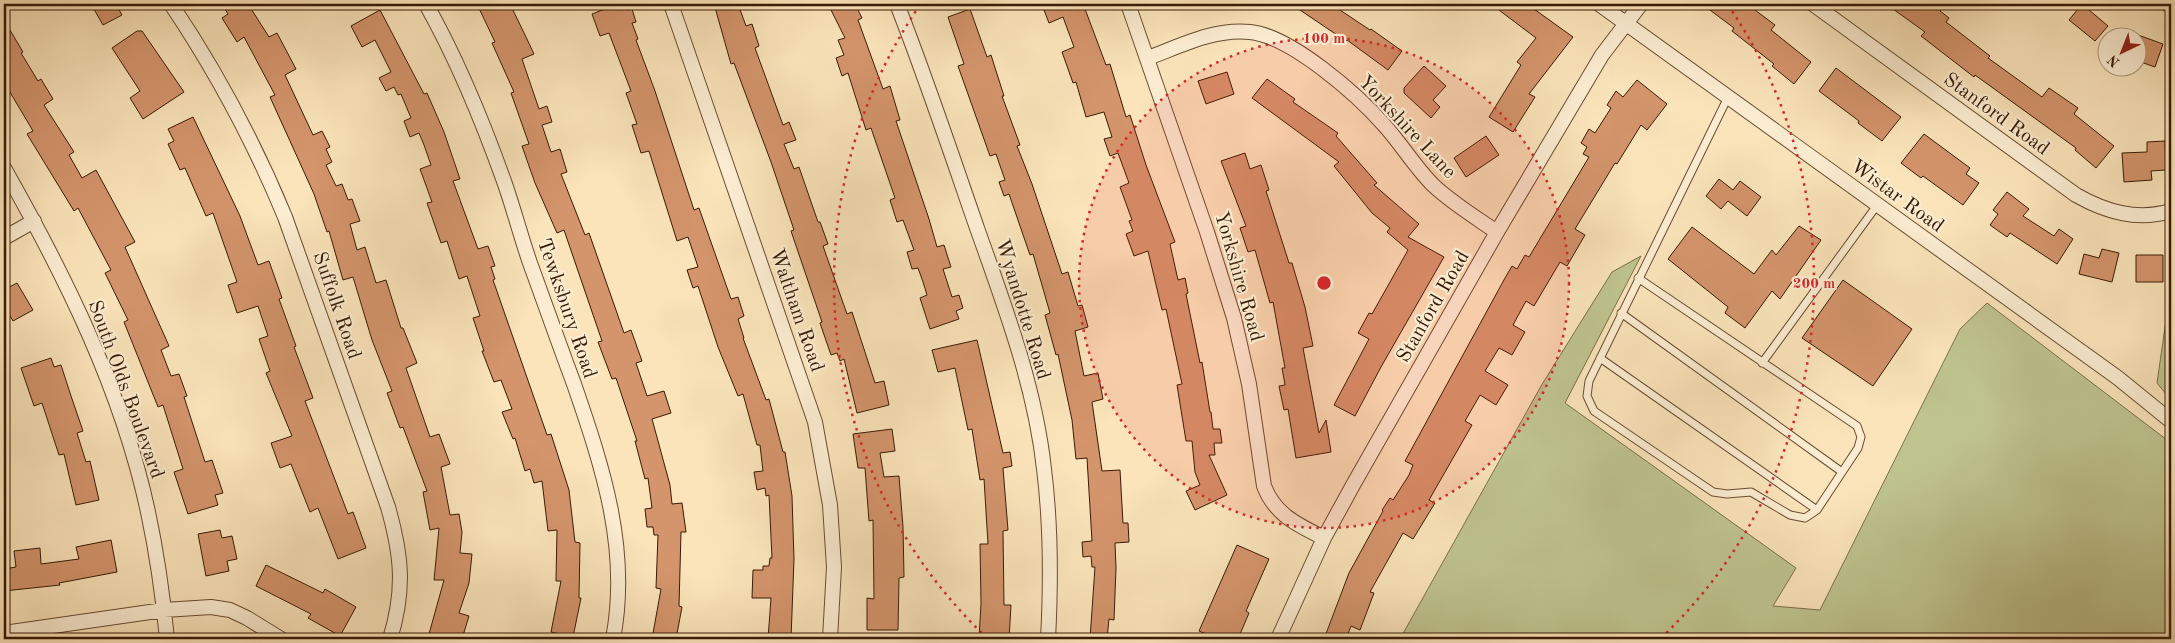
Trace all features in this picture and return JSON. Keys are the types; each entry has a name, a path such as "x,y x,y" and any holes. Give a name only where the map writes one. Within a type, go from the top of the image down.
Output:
{"street":[{"name":"Suffolk Road","path":"171,4 225,91 267,173 311,286 388,507 398,541 401,587 390,639"},
{"name":"Tewksbury Road","path":"426,4 483,126 600,458 611,506 616,543 618,592 613,639"},
{"name":"Waltham Road","path":"671,4 815,422 824,463 832,522 834,567 830,639"},
{"name":"Wyandotte Road","path":"896,4 917,56 1012,326 1028,387 1041,447 1045,479 1050,564 1048,639"},
{"name":"Yorkshire Road","path":"1128,4 1148,58 1234,318 1248,384 1264,486 1268,498 1278,511 1289,520 1324,538"},
{"name":"Wistar Road","path":"1599,4 2118,378 2171,421"},
{"name":"Stanford Road","path":"1278,639 1324,538 1352,485 1582,87 1602,55 1641,4"},
{"name":"Stanford Road","path":"1813,4 2076,195 2099,208 2111,212 2138,216 2171,211"},
{"path":"2167,4 2171,5"},
{"name":"Yorkshire Lane","path":"1148,58 1220,32 1250,32 1266,36 1306,57 1352,94 1384,126 1435,187 1460,207 1497,232"},
{"name":"South Olds Boulevard","path":"4,168 34,221 70,292 121,418 148,511 167,639"},
{"path":"4,238 34,221"},
{"path":"4,633 164,610 202,607 230,610 281,639"}],"lane":[{"path":"1638,278 1857,426 1862,437 1858,448 1817,510 1805,518 1790,515 1751,492 1713,492 1594,411 1587,396 1589,381 1621,313 1638,278 1728,97"},
{"path":"1762,363 1878,204"},
{"path":"1621,313 1842,472"},
{"path":"1600,358 1817,510"}],"green space":[{"path":"1641,256 1565,403 1796,568 1773,606 1820,610 1960,329 1987,303 2171,443 2171,639 1400,639 1541,386 1612,272"},
{"path":"2168,306 2171,306 2171,400 2157,383"}],"building":[{"path":"91,4 116,4 122,15 103,25"},
{"path":"222,4 248,4 269,37 277,33 296,69 285,75 313,135 322,131 330,147 326,149 332,162 326,165 336,186 342,184 348,200 352,199 360,221 350,224 357,250 365,247 376,283 386,280 401,328 403,328 417,363 406,368 430,437 439,434 450,464 441,467 450,515 459,514 462,532 460,553 472,554 469,583 459,613 469,616 462,639 448,639 429,634 444,580 434,580 439,528 430,530 423,492 427,491 403,427 400,428 387,393 392,391 372,340 353,277 343,280 329,231 327,232 314,194 270,97 275,95 244,37 237,42 222,18 228,14"},
{"path":"477,4 510,4 526,37 534,54 522,59 539,109 547,106 552,122 542,125 551,152 560,149 567,172 561,174 585,235 589,233 624,333 631,330 642,361 636,363 647,396 664,391 671,413 652,419 670,485 672,504 682,503 686,532 681,532 679,606 682,607 676,639 652,639 661,589 656,588 658,535 654,535 653,527 647,527 645,509 652,508 648,478 645,479 635,441 637,441 616,378 612,379 598,342 602,341 564,230 557,233 535,183 522,146 529,144 511,93 514,92 492,43 495,42"},
{"path":"618,4 624,4 627,10 632,9 636,22 632,23 638,39 636,40 655,91 694,210 699,208 731,299 738,297 744,316 738,319 743,338 766,400 769,399 783,452 785,452 792,496 794,559 791,639 768,639 771,598 752,598 753,570 763,570 763,566 769,566 770,558 772,558 769,495 766,496 765,488 757,490 754,472 763,471 760,445 757,445 743,394 738,396 718,347 698,286 693,288 687,270 698,267 688,237 677,241 649,151 641,153 632,125 637,124 626,93 631,91 609,33 600,36 592,14"},
{"path":"714,4 738,4 746,26 752,24 759,46 755,48 783,125 789,122 796,140 784,144 794,169 799,167 818,222 820,222 828,244 823,246 847,314 852,312 875,383 884,381 889,405 857,413 844,359 840,361 837,353 831,355 820,323 822,322 791,231 794,230 734,63 731,64"},
{"path":"828,4 855,4 862,18 858,20 883,89 890,86 900,120 896,121 937,247 944,245 951,267 943,269 952,297 959,295 963,308 956,311 959,319 930,329 920,298 927,295 918,268 912,269 907,252 914,250 903,220 897,222 890,200 895,198 871,128 866,130 848,73 842,76 836,58 844,55 838,40 845,38"},
{"path":"1051,4 1095,4 1085,9 1106,65 1110,64 1126,117 1130,115 1146,165 1175,242 1170,244 1178,280 1185,278 1188,293 1186,294 1200,363 1202,362 1213,429 1220,429 1222,443 1214,443 1215,455 1209,455 1227,495 1195,510 1186,491 1200,485 1195,472 1192,441 1186,441 1177,385 1182,384 1166,309 1162,310 1148,251 1134,256 1126,234 1133,231 1129,221 1132,220 1120,187 1129,183 1118,153 1110,156 1104,139 1112,137 1104,112 1086,117 1076,82 1073,83 1062,52 1074,47 1063,17 1049,23 1044,10 1052,7"},
{"path":"1291,4 1331,4 1402,51 1388,70 1347,40"},
{"path":"1491,4 1527,4 1573,37 1529,94 1535,97 1513,132 1489,117 1521,65 1517,62 1536,38"},
{"path":"1702,4 1747,4 1775,25 1771,30 1811,62 1794,84 1772,66 1774,64 1732,31 1734,28"},
{"path":"1886,4 1945,4 1940,11 1949,18 1946,22 1990,56 1988,58 2042,97 2049,88 2078,108 2074,114 2114,146 2096,168 2075,150 2076,148 1975,75 1974,77 1921,36 1925,32"},
{"path":"2082,4 2108,26 2106,28 2098,28 2098,38 2095,41 2069,20"},
{"path":"970,9 987,57 991,55 1004,96 1002,96 1020,145 1017,146 1032,184 1062,274 1068,272 1078,306 1082,305 1088,327 1075,331 1084,376 1098,373 1103,399 1092,402 1102,471 1120,470 1123,523 1128,523 1129,542 1115,543 1114,620 1109,619 1107,639 1090,639 1095,567 1092,567 1091,556 1083,557 1082,542 1092,541 1087,458 1076,459 1072,420 1058,354 1056,355 1045,315 1050,313 1033,254 1030,255 1009,194 1004,196 999,182 1005,180 996,154 990,156 958,66 964,64 948,17"},
{"path":"380,10 424,94 427,93 444,132 460,179 453,181 478,249 488,246 495,266 491,267 495,279 493,280 547,435 551,434 569,490 575,542 580,543 579,598 581,598 573,637 551,632 561,581 556,581 557,530 548,531 542,481 534,483 530,469 525,471 515,438 513,439 502,412 512,409 501,380 494,382 482,351 484,351 473,318 480,316 467,276 459,279 447,241 441,243 427,203 432,202 420,169 431,165 424,145 419,133 410,137 404,121 411,118 401,94 398,95 394,87 386,91 379,78 391,72 375,40 362,47 351,26"},
{"path":"4,20 38,81 41,79 53,99 44,105 74,152 69,155 82,178 96,170 135,242 125,247 169,346 161,350 171,376 179,374 187,396 184,397 205,462 212,460 223,493 215,495 218,505 188,514 174,472 183,469 163,405 158,407 124,322 128,320 105,273 111,270 78,208 74,211 27,134 33,131 4,82"},
{"path":"137,31 142,31 184,92 143,119 130,98 140,91 112,48"},
{"path":"2148,39 2163,44 2155,67 2148,65"},
{"path":"1424,66 1446,86 1433,100 1440,107 1431,118 1404,93 1404,88"},
{"path":"1836,68 1901,117 1882,141 1819,91"},
{"path":"1227,72 1234,94 1206,104 1198,81"},
{"path":"1267,79 1295,99 1293,102 1338,133 1336,136 1377,183 1374,185 1419,224 1408,237 1444,257 1355,416 1334,405 1369,339 1358,333 1369,313 1372,314 1408,250 1387,232 1390,228 1372,213 1334,166 1339,162 1252,98"},
{"path":"1637,80 1667,104 1647,130 1641,125 1617,164 1615,163 1575,229 1585,235 1567,266 1560,262 1534,306 1526,301 1513,325 1525,332 1512,355 1499,348 1485,371 1508,385 1496,405 1480,395 1465,421 1472,425 1429,500 1435,503 1413,539 1403,533 1370,592 1374,593 1360,630 1351,626 1346,639 1324,639 1349,573 1382,510 1390,498 1393,500 1409,475 1413,465 1405,461 1505,278 1512,266 1517,269 1525,255 1529,257 1589,157 1583,154 1587,147 1581,143 1589,129 1595,133 1611,108 1607,105 1616,91 1623,97"},
{"path":"193,117 240,216 258,265 269,261 282,298 279,299 296,346 294,347 313,398 305,401 348,514 353,512 366,548 338,559 318,508 310,512 291,464 280,468 271,443 292,436 266,373 270,371 259,339 268,336 258,306 237,313 228,285 237,282 213,213 206,216 185,168 180,170 168,144 174,141 168,129"},
{"path":"1924,134 1970,168 1966,174 1979,183 1963,205 1923,176 1921,178 1901,163"},
{"path":"1486,136 1499,155 1466,177 1454,158"},
{"path":"2165,141 2166,170 2151,171 2152,180 2124,182 2122,153 2147,152 2147,142"},
{"path":"1245,153 1250,169 1261,165 1269,190 1266,191 1289,263 1292,263 1305,307 1313,346 1303,348 1319,433 1326,420 1331,452 1296,458 1288,409 1284,410 1279,386 1285,385 1282,368 1285,368 1273,302 1270,303 1255,250 1248,252 1240,228 1246,226 1221,161"},
{"path":"1719,179 1733,190 1740,181 1761,197 1747,216 1728,201 1721,209 1706,196"},
{"path":"2007,192 2029,209 2023,216 2054,236 2059,229 2073,239 2057,264 2010,233 2007,237 1990,225 1998,214 1993,210"},
{"path":"1799,226 1821,240 1780,299 1772,291 1745,328 1725,313 1728,307 1668,259 1692,227 1754,274 1772,250 1776,255"},
{"path":"2102,249 2119,253 2112,282 2079,274 2084,254 2099,258"},
{"path":"2136,255 2163,255 2163,282 2136,282"},
{"path":"1843,280 1912,329 1873,386 1802,338"},
{"path":"17,283 33,310 13,321 4,306 4,290"},
{"path":"977,340 1003,453 1010,452 1012,466 1003,468 1008,530 1003,531 1004,605 1011,605 1009,639 979,638 981,604 980,544 988,544 984,479 980,480 972,429 968,430 955,368 938,372 932,350"},
{"path":"51,358 54,367 61,365 83,431 77,433 86,462 90,461 99,500 76,505 64,454 59,455 42,403 34,406 21,368"},
{"path":"892,429 895,451 880,453 884,477 899,476 904,577 899,578 898,630 867,630 867,598 874,599 873,520 869,521 865,468 858,468 853,434"},
{"path":"220,530 222,538 232,536 237,559 227,561 229,571 206,576 198,534"},
{"path":"111,540 117,572 59,583 60,585 4,591 4,569 16,567 14,551 40,548 41,564 79,559 76,547"},
{"path":"1237,545 1269,559 1246,611 1249,613 1238,639 1218,639 1199,631"},
{"path":"266,565 323,593 325,589 356,607 340,636 308,618 311,614 256,586"}]}
